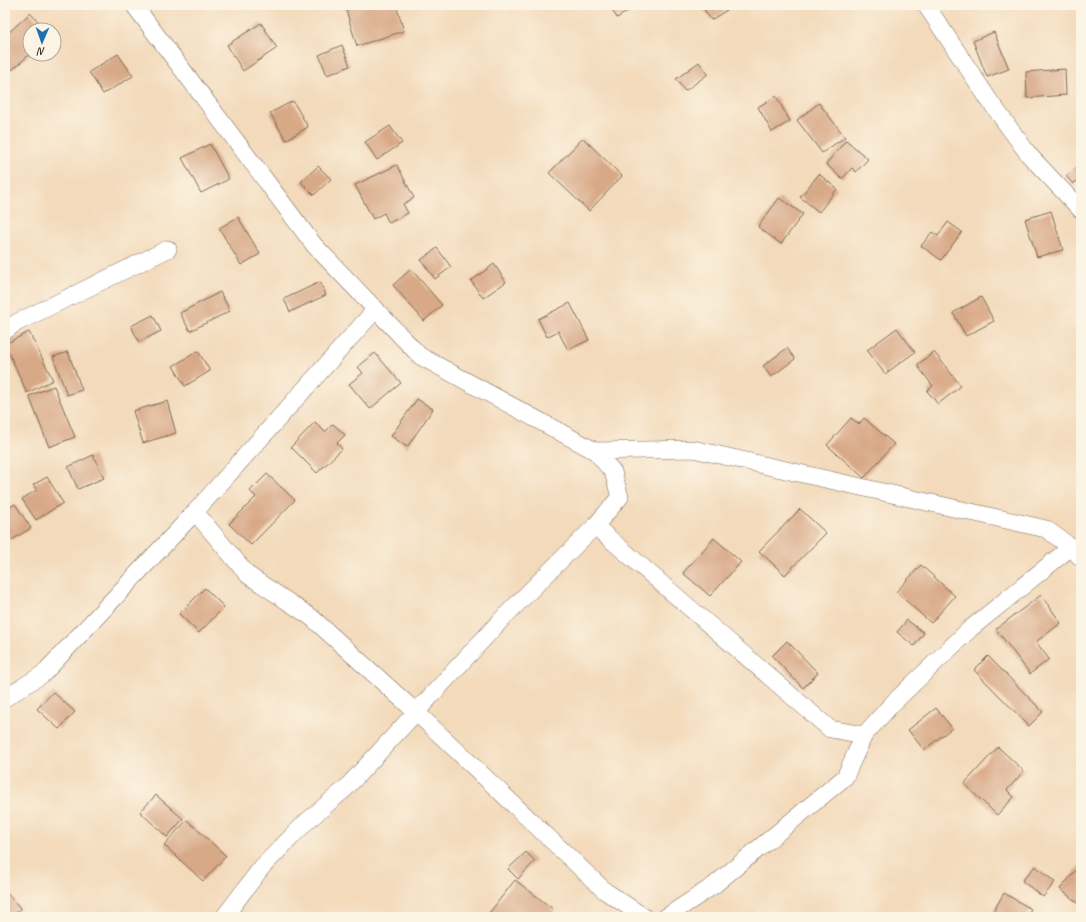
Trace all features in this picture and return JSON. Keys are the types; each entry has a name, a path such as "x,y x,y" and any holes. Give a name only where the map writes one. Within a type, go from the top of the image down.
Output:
{"street":[{"path":"134,5 314,245 420,356 595,451 614,472 620,498 595,526 501,620 346,788 305,823 262,867 224,917"},
{"path":"926,5 989,100 1029,155 1081,210"},
{"path":"5,331 16,323 98,282 168,250"},
{"path":"5,698 43,674 195,512 376,309"},
{"path":"595,451 693,449 1046,529 1076,552 970,629 893,703 864,735 844,777 713,886 666,917"},
{"path":"195,512 248,575 311,617 417,712 605,891 644,917"},
{"path":"595,526 830,729 864,735"}],"building":[{"path":"362,5 396,5 404,31 357,46 346,10"},
{"path":"609,5 631,5 633,8 617,18"},
{"path":"701,5 735,5 711,20"},
{"path":"30,13 38,22 22,22 22,61 12,70 5,63 5,36"},
{"path":"261,23 277,48 243,71 227,45"},
{"path":"994,32 1009,69 987,77 973,41"},
{"path":"342,45 350,66 327,75 319,55"},
{"path":"118,54 133,76 103,94 89,72"},
{"path":"699,62 708,74 685,91 676,79"},
{"path":"1065,69 1066,95 1027,98 1026,72"},
{"path":"776,96 790,121 772,132 758,107"},
{"path":"293,101 308,127 286,140 270,113"},
{"path":"819,103 845,137 822,153 797,120"},
{"path":"390,126 402,143 377,160 365,142"},
{"path":"583,138 622,176 589,211 549,173"},
{"path":"846,140 868,159 856,172 852,168 842,179 826,164"},
{"path":"210,144 229,179 201,193 182,158"},
{"path":"397,165 414,198 403,204 408,213 389,223 384,213 373,219 355,185"},
{"path":"318,166 331,179 314,195 301,182"},
{"path":"1077,167 1081,172 1081,178 1073,184 1066,176"},
{"path":"819,174 837,189 819,212 800,197"},
{"path":"779,198 803,214 781,244 758,227"},
{"path":"1051,211 1063,250 1037,257 1025,219"},
{"path":"238,217 260,254 241,265 219,228"},
{"path":"948,222 962,232 941,260 921,246 932,232 938,236"},
{"path":"437,248 451,267 435,279 421,260"},
{"path":"494,264 506,282 483,298 471,281"},
{"path":"411,269 442,305 424,321 393,285"},
{"path":"320,282 326,295 290,312 284,299"},
{"path":"220,292 230,311 190,331 180,313"},
{"path":"981,297 994,321 966,336 953,313"},
{"path":"570,303 589,340 568,350 558,331 547,337 538,319"},
{"path":"153,315 161,331 139,342 131,326"},
{"path":"897,328 915,352 885,374 867,350"},
{"path":"29,332 53,380 27,393 5,344"},
{"path":"787,348 795,359 771,377 763,366"},
{"path":"198,351 210,371 185,386 173,366"},
{"path":"68,352 82,390 67,395 53,357"},
{"path":"934,352 961,386 938,404 927,391 933,386 917,365"},
{"path":"375,353 401,383 370,409 349,384 363,373 358,367"},
{"path":"54,386 75,437 49,447 29,396"},
{"path":"417,399 433,409 407,447 391,436"},
{"path":"167,401 176,433 143,443 133,411"},
{"path":"851,418 859,424 864,418 894,444 864,478 827,445"},
{"path":"315,422 325,432 333,424 345,435 337,443 342,449 317,473 291,447"},
{"path":"93,455 104,478 78,489 68,467"},
{"path":"267,474 295,500 251,545 229,524 256,497 250,491"},
{"path":"47,477 63,503 36,520 22,499 37,490 33,485"},
{"path":"15,504 31,528 12,540 5,529 5,510"},
{"path":"800,509 826,533 785,575 759,551"},
{"path":"714,538 741,562 710,596 683,573"},
{"path":"921,565 955,596 931,623 896,592"},
{"path":"205,588 224,607 199,633 179,614"},
{"path":"1041,595 1061,623 1036,642 1049,659 1030,674 996,629"},
{"path":"907,620 924,633 914,646 897,632"},
{"path":"787,641 818,673 803,688 772,656"},
{"path":"988,656 1043,712 1029,726 974,670"},
{"path":"53,692 75,712 59,729 37,709"},
{"path":"936,708 952,728 924,750 908,730"},
{"path":"998,747 1024,771 1007,790 1014,797 997,815 964,784"},
{"path":"156,795 183,819 167,837 140,812"},
{"path":"187,820 226,856 203,881 164,845"},
{"path":"526,852 535,861 518,879 508,869"},
{"path":"1081,864 1081,900 1078,903 1060,889"},
{"path":"1035,866 1055,882 1043,897 1022,881"},
{"path":"515,880 553,909 547,917 486,917"},
{"path":"5,891 21,909 11,917 5,917"},
{"path":"1004,893 1031,909 1026,917 990,917"},
{"path":"754,912 757,917 747,917"}]}
